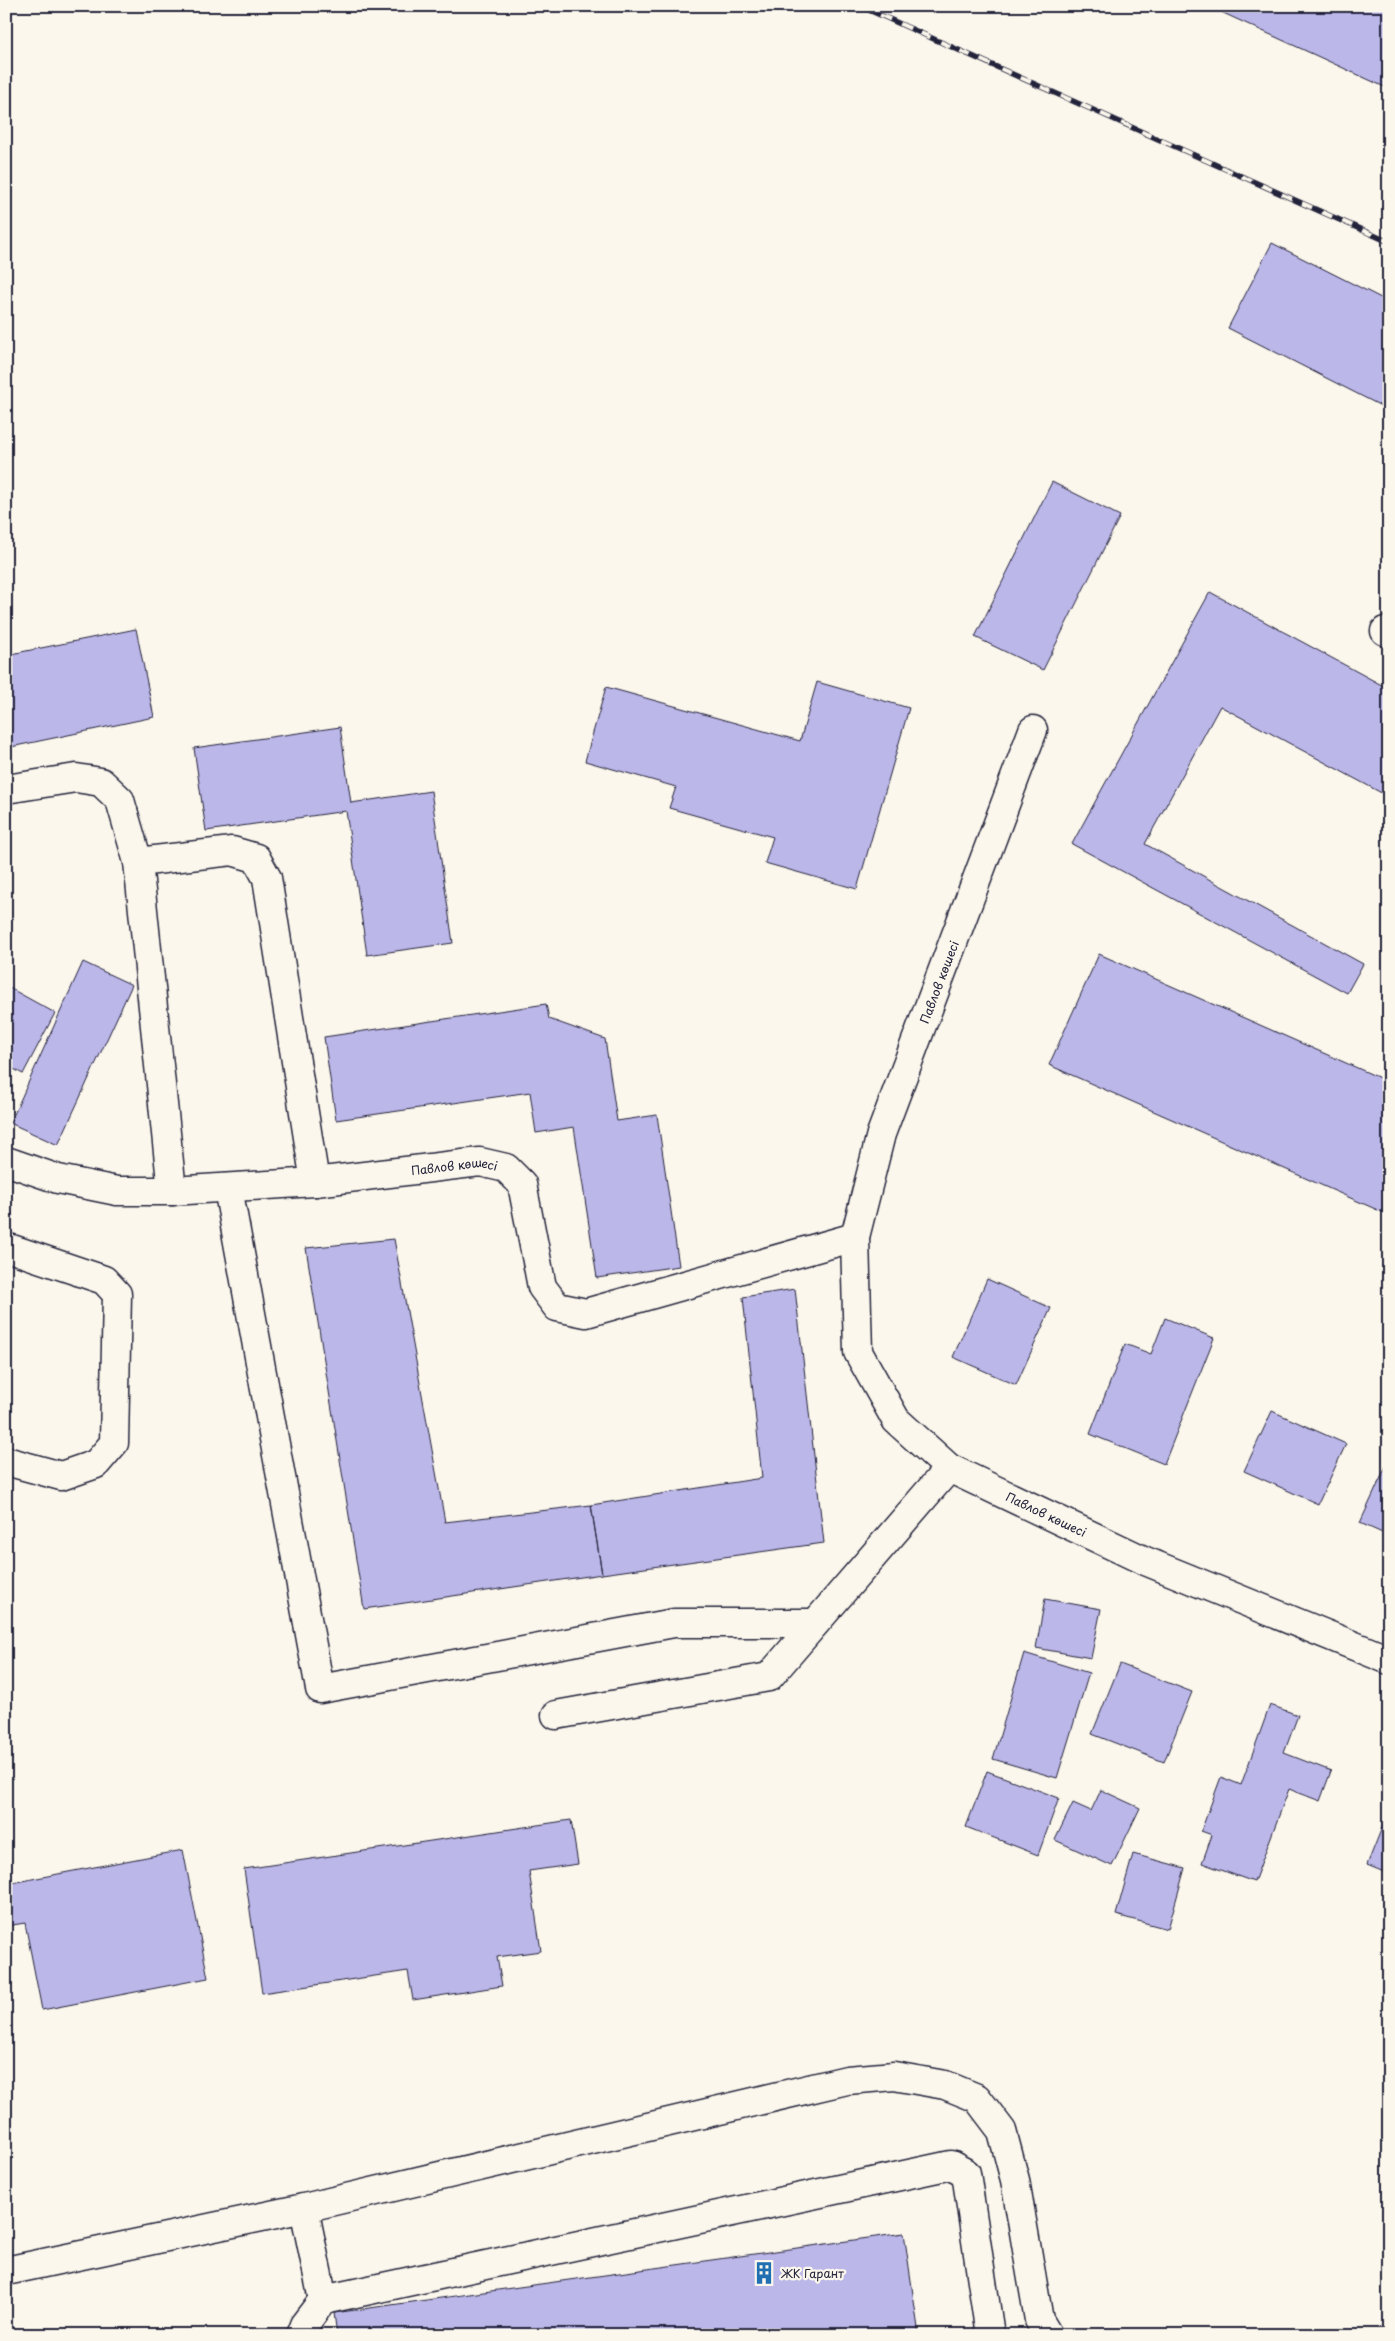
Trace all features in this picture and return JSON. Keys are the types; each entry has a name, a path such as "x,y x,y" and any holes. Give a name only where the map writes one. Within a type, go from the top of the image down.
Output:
{"street":[{"name":"Павлов көшесі","path":"1033,730 881,1134 855,1237 858,1352 896,1420 949,1468 1143,1560 1389,1660"},
{"path":"6,789 76,778 100,782 120,800 138,862 172,1191"},
{"path":"138,862 232,851 256,858 267,878 315,1182"},
{"name":"Павлов көшесі","path":"6,1161 58,1179 117,1191 172,1191 315,1182 480,1162 506,1168 522,1184 542,1287 557,1307 586,1313 855,1237"},
{"path":"228,1188 320,1689 674,1623 815,1623"},
{"path":"6,1246 104,1280 117,1294 114,1443 96,1464 61,1476 6,1461"},
{"path":"556,1715 769,1677 949,1468"},
{"path":"6,2271 304,2208 847,2080 894,2076 944,2085 977,2098 1002,2131 1015,2180 1040,2320 1048,2335"},
{"path":"300,2335 304,2325 323,2300 951,2165 966,2173 990,2335"},
{"path":"304,2208 323,2300"}],"building":[{"path":"1208,6 1389,6 1389,89"},
{"path":"1272,243 1389,302 1389,410 1228,328"},
{"path":"1052,482 1120,516 1043,670 975,637"},
{"path":"1210,592 1389,689 1389,797 1220,706 1145,844 1363,964 1347,993 1072,844"},
{"path":"136,629 154,717 6,748 6,655"},
{"path":"817,682 909,708 857,889 765,863 773,837 669,808 676,787 585,761 606,687 800,741"},
{"path":"340,727 351,803 431,791 453,943 367,955 346,811 206,831 194,748"},
{"path":"1099,954 1389,1082 1389,1215 1049,1065"},
{"path":"83,962 132,985 58,1145 10,1123"},
{"path":"6,986 55,1013 23,1074 6,1065"},
{"path":"546,1004 549,1019 605,1039 617,1121 657,1115 679,1266 597,1278 574,1127 536,1133 530,1092 336,1120 324,1037"},
{"path":"394,1239 445,1522 591,1505 602,1574 364,1609 306,1248"},
{"path":"987,1279 1051,1308 1016,1385 953,1357"},
{"path":"795,1289 824,1543 602,1574 591,1505 762,1478 743,1297"},
{"path":"1165,1318 1214,1338 1164,1464 1090,1434 1125,1344 1151,1354"},
{"path":"1272,1411 1346,1444 1318,1504 1244,1471"},
{"path":"1389,1460 1389,1536 1360,1523"},
{"path":"1045,1599 1101,1609 1091,1658 1036,1648"},
{"path":"1024,1653 1089,1673 1057,1778 993,1759"},
{"path":"1120,1664 1192,1692 1164,1762 1092,1734"},
{"path":"1270,1705 1298,1715 1284,1753 1331,1771 1320,1801 1289,1789 1254,1882 1202,1863 1212,1835 1201,1831 1221,1777 1241,1785"},
{"path":"987,1771 1059,1798 1038,1855 966,1827"},
{"path":"1101,1790 1140,1808 1112,1866 1055,1840 1073,1803 1091,1811"},
{"path":"1389,1810 1389,1874 1367,1865"},
{"path":"571,1820 578,1864 529,1871 541,1951 497,1957 502,1986 413,2000 408,1971 262,1993 244,1869"},
{"path":"183,1850 208,1978 42,2010 25,1923 6,1926 6,1884"},
{"path":"1133,1854 1185,1868 1168,1929 1116,1915"},
{"name":"ЖК Гарант","path":"904,2233 919,2335 843,2335 842,2329 800,2335 337,2335 334,2313"}],"railway":[{"path":"860,6 1389,242"}],"place":[{"name":"ЖК Гарант","path":"764,2273"}]}
